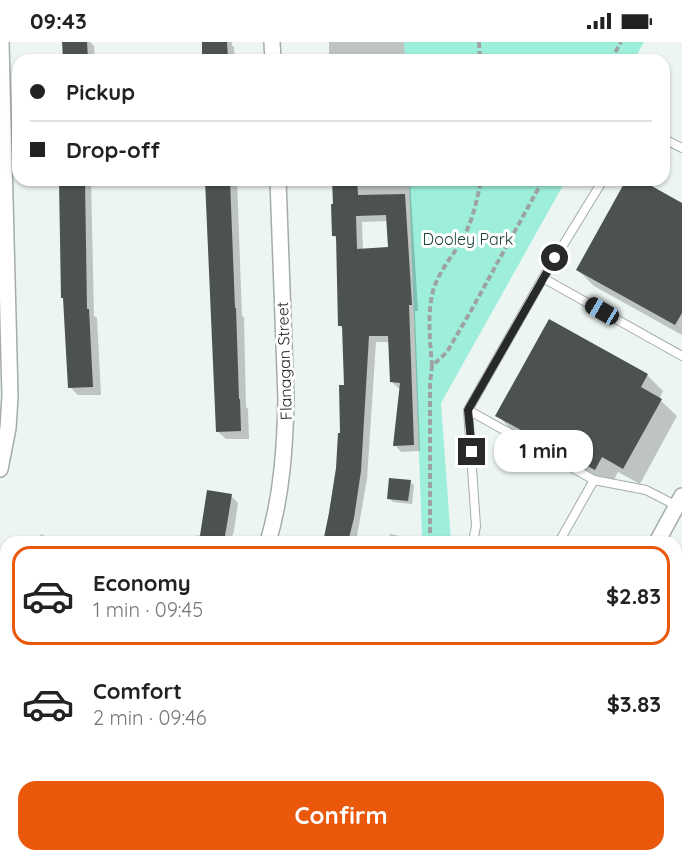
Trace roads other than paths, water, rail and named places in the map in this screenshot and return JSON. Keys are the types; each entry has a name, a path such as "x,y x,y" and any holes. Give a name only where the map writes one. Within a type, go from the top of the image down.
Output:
{"street":[{"path":"0,469 8,428 10,396 1,42"},
{"name":"Flanagan Street","path":"269,536 283,466 286,399 278,186"},
{"path":"660,536 680,501"}],"lane":[{"path":"474,536 476,526 468,410 543,278 599,186"},
{"path":"543,278 682,356"},
{"path":"468,410 594,480 646,489 680,501"},
{"path":"562,536 594,480"}],"park label":[{"name":"Dooley Park","path":"468,239"}]}
